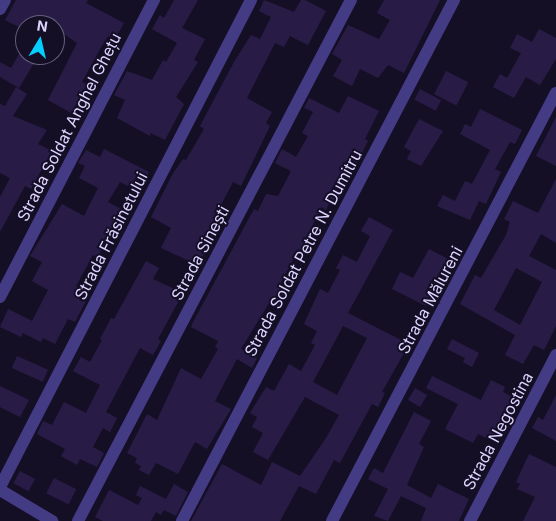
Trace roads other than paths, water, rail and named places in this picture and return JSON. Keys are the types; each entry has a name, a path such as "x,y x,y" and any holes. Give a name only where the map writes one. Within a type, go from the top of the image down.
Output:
{"street":[{"path":"0,9 5,0"},
{"name":"Strada Soldat Anghel Ghețu","path":"0,296 154,0"},
{"name":"Strada Frăsinetului","path":"0,489 251,0"},
{"name":"Strada Sinești","path":"78,521 351,0"},
{"name":"Strada Soldat Petre N. Dumitru","path":"182,521 454,0"},
{"name":"Strada Mălureni","path":"332,521 556,94"},
{"name":"Strada Negostina","path":"470,521 556,356"},
{"path":"0,489 52,521"}]}
